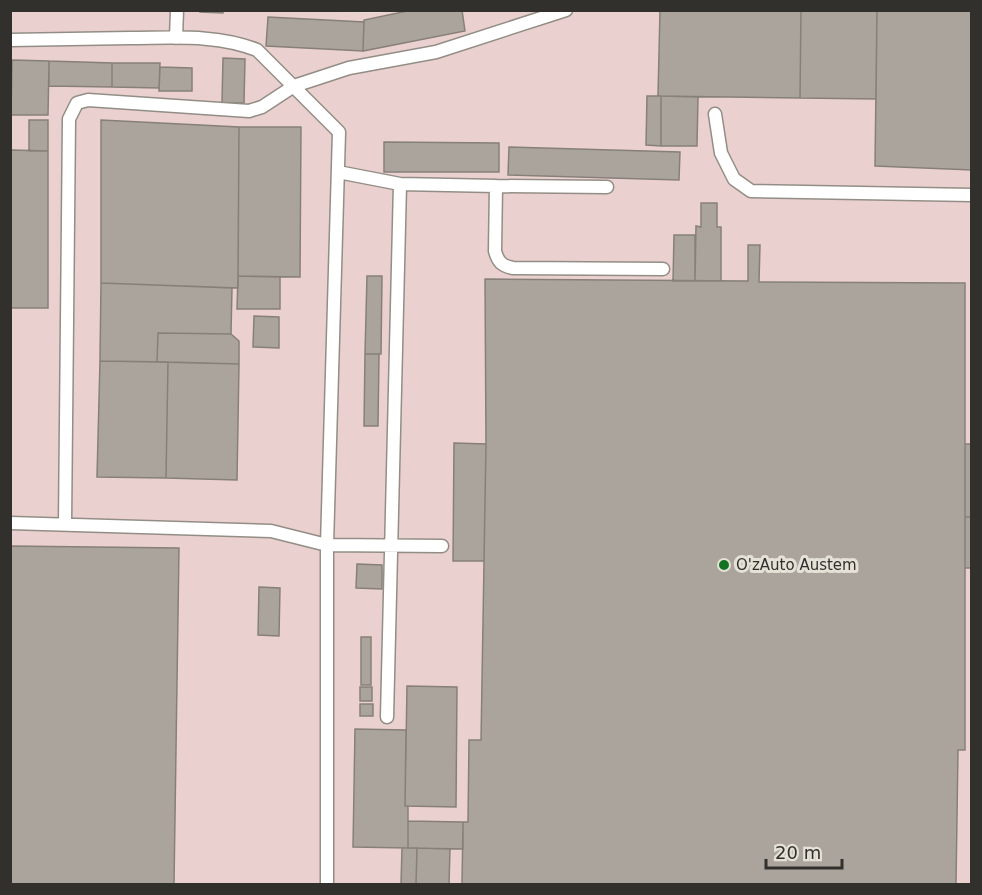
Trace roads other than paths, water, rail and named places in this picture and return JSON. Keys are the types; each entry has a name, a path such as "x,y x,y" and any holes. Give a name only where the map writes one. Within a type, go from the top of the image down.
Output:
{"lane":[{"path":"176,38 177,10"},
{"path":"65,524 69,119 77,103 88,100 249,111 262,107 294,86 349,68 436,52 522,23 563,13 566,10"},
{"path":"10,40 176,38 226,40 244,45 257,50 339,132 327,545 327,885"},
{"path":"715,114 721,153 734,179 752,191 972,195"},
{"path":"338,172 400,183 607,187"},
{"path":"387,717 400,183"},
{"path":"496,186 495,251 498,260 504,266 513,268 663,269"},
{"path":"10,523 271,531 327,545 441,546"}],"place":[{"name":"O'zAuto Austem","path":"724,565"}]}
